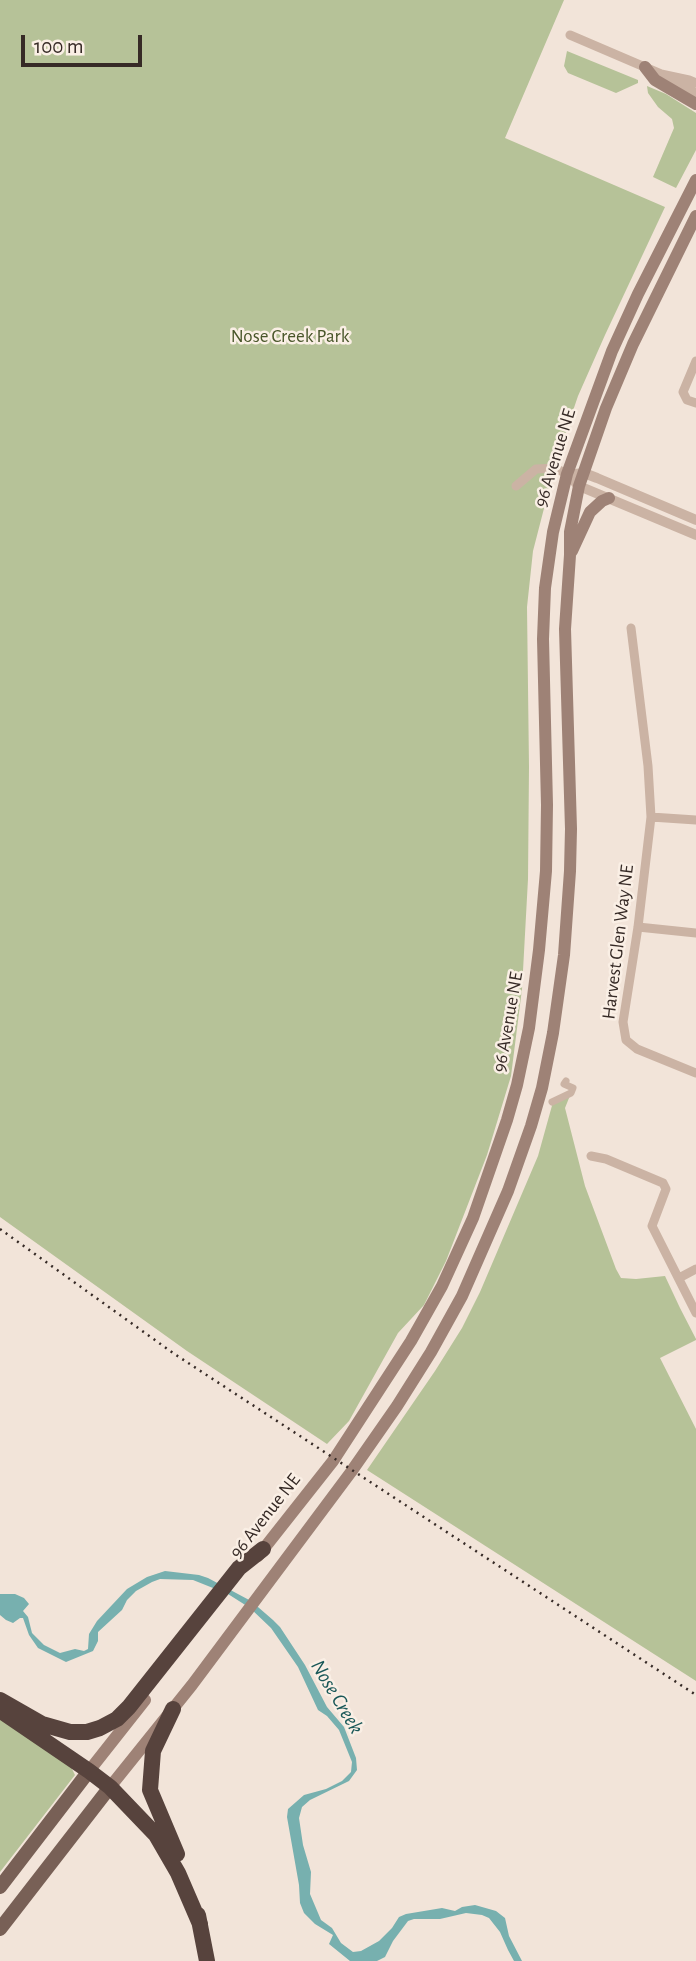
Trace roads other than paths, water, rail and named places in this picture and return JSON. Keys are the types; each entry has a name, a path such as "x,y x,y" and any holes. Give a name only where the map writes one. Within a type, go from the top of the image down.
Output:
{"highway":[{"path":"0,1700 51,1727 70,1732 87,1732 100,1728 130,1707 190,1635 239,1568 263,1549"},
{"path":"173,1709 153,1751 150,1790 191,1889 207,1961"},
{"path":"0,1710 110,1787 156,1835 178,1873 200,1924"}],"main road":[{"path":"645,67 655,80 696,104"},
{"name":"96 Avenue NE","path":"263,1549 352,1434 411,1341 442,1286 487,1183 513,1097 529,1027 539,950 547,830 543,639 545,588 553,532 567,474 612,351 696,180"},
{"name":"96 Avenue NE","path":"110,1787 173,1709 370,1446 431,1352 495,1225 542,1088 564,955 571,829 565,629 570,532 579,486 606,408 633,344 696,216"},
{"path":"570,555 590,512 609,498"},
{"path":"547,830 571,829"},
{"path":"0,1887 190,1635"},
{"path":"0,1929 110,1787"}],"street":[{"path":"570,35 661,74 696,93"},
{"path":"661,74 696,83"},
{"path":"696,361 683,392 687,400 696,403"},
{"path":"516,486 536,469 555,468 567,474 579,486 696,535"},
{"path":"567,474 584,473 696,520"},
{"name":"Harvest Glen Way NE","path":"631,628 648,766 651,817 623,1022 626,1040 637,1049 696,1073"},
{"path":"651,817 696,820"},
{"path":"638,927 696,933"},
{"path":"552,1102 570,1093 573,1088 564,1084 566,1081"},
{"path":"592,1156 606,1158 663,1183 666,1189 652,1226 696,1313"},
{"path":"679,1278 696,1269"}],"water":[{"path":"165,1571 208,1578 251,1601 273,1620 305,1665 327,1707 344,1727 356,1758 357,1770 349,1781 310,1800 302,1807 299,1818 311,1872 310,1894 321,1920 332,1928 341,1943 353,1952 361,1951 379,1941 399,1917 406,1914 442,1908 455,1911 475,1905 496,1911 505,1918 509,1936 522,1961 514,1961 500,1932 489,1918 466,1913 440,1919 408,1921 385,1957 377,1961 350,1961 329,1944 333,1935 315,1924 304,1913 300,1903 288,1809 304,1795 342,1781 351,1772 352,1762 339,1730 318,1710 298,1667 271,1628 250,1608 228,1594 193,1580 160,1579 136,1591 127,1600 122,1610 98,1632 98,1641 93,1651 66,1662 38,1648 29,1635 23,1618 13,1623 0,1615 0,1594 15,1594 29,1604 23,1611 28,1617 32,1633 44,1645 60,1653 75,1649 84,1651 88,1649 89,1634 97,1621 127,1589 147,1577"}],"railway":[{"path":"0,1229 173,1353 696,1695"}],"park label":[{"name":"Nose Creek Park","path":"290,336"}],"water label":[{"name":"Nose Creek","path":"337,1697"}]}
